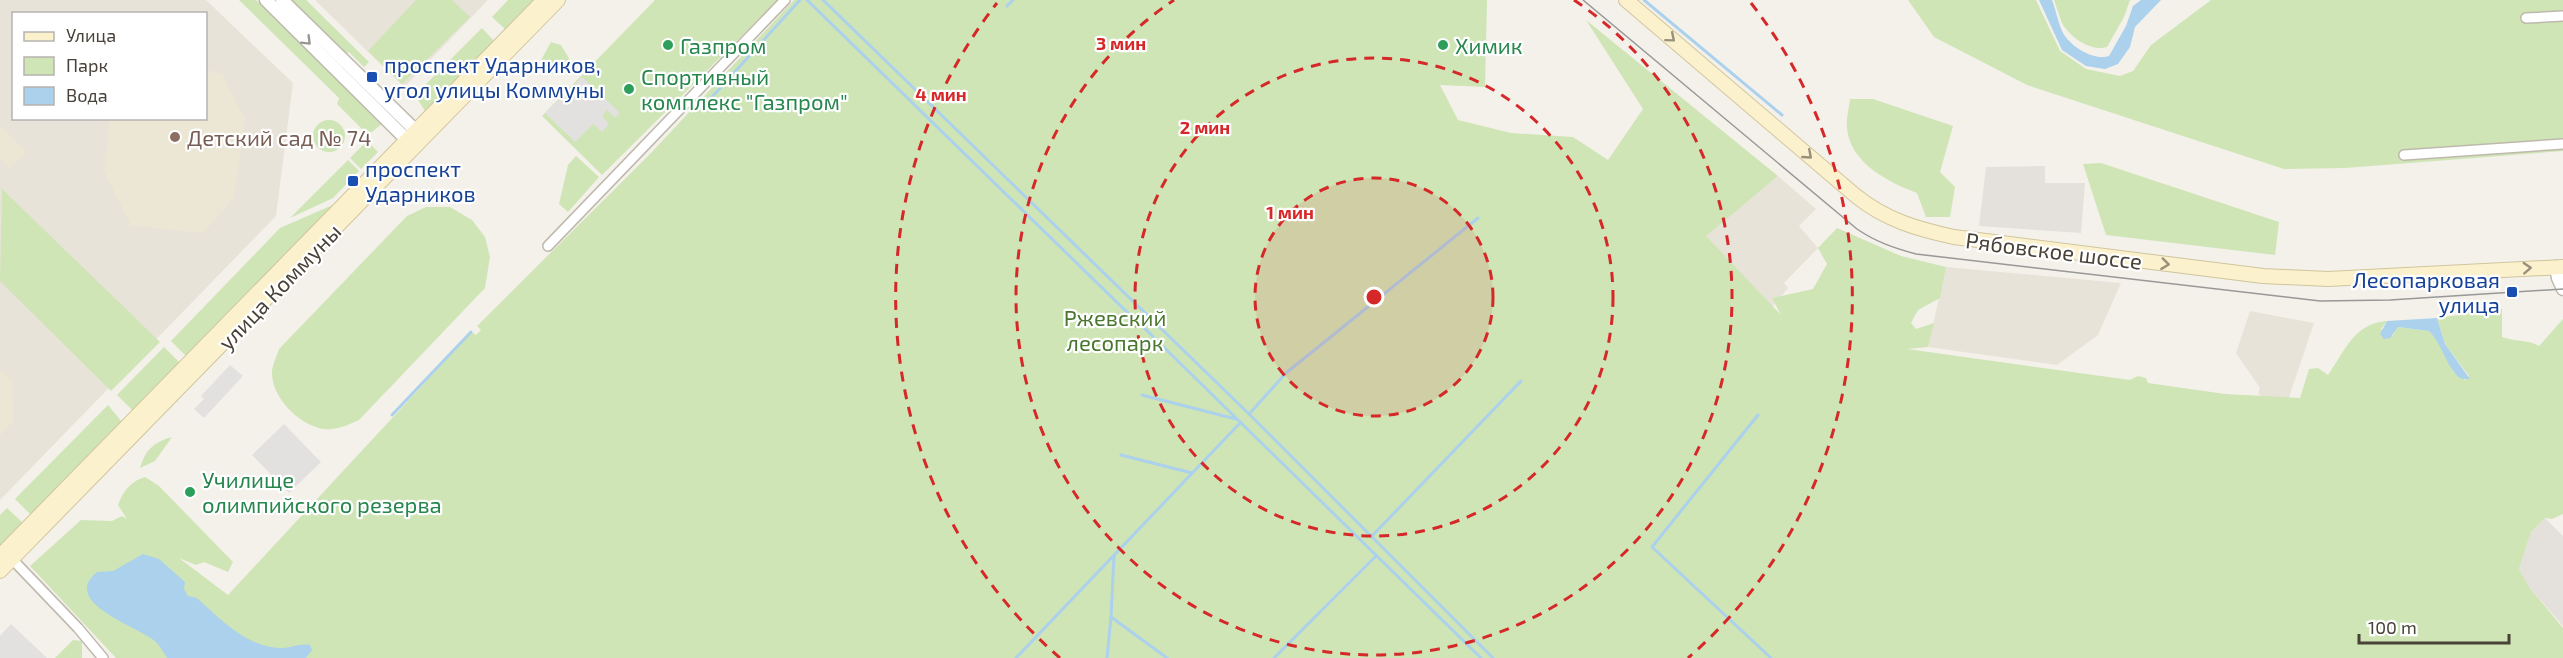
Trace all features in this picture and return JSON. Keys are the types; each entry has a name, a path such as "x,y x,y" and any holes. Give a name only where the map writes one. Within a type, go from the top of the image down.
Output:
{"main road":[{"name":"улица Коммуны","path":"0,571 6,557 414,138 544,0"},
{"name":"улица Коммуны","path":"414,138 558,0"},
{"name":"Рябовское шоссе","path":"1626,0 1856,196 1874,210 1912,227 1954,237 2263,276 2328,279 2560,267"}],"street":[{"path":"266,0 414,138"},
{"path":"282,0 414,138"},
{"path":"548,246 785,0"},
{"path":"2526,18 2563,16"},
{"path":"2404,155 2563,144"},
{"path":"2560,267 2558,278 2563,289"},
{"path":"6,557 78,628 103,658"}],"shaded area":[{"path":"0,0 206,0 293,83 276,216 0,500"},
{"path":"315,0 488,0 404,87"},
{"name":"Детский сад № 74","path":"207,70 222,74 245,119 234,198 205,231 198,233 131,225 104,171 110,120 207,120"},
{"path":"582,77 620,113 615,118 607,110 602,116 609,124 602,132 593,124 575,142 545,113"},
{"path":"0,126 27,152 10,168 0,158"},
{"path":"2045,166 2045,183 2085,183 2081,233 1979,226 1986,167"},
{"path":"1778,176 1816,209 1799,226 1818,248 1784,283 1788,288 1768,312 1699,241"},
{"path":"1946,267 2121,283 2098,335 2057,365 1928,347"},
{"path":"2250,311 2314,323 2286,406 2258,394 2260,388 2236,353"},
{"path":"230,365 243,376 204,418 194,409 204,399 201,396"},
{"path":"0,369 12,381 13,421 0,436"},
{"path":"284,424 321,462 289,493 252,455"},
{"path":"2545,518 2563,536 2563,626 2529,587 2519,569 2531,532"},
{"path":"11,624 47,658 0,658 0,636"}],"green space":[{"path":"239,0 256,0 382,124 368,135 337,104 339,98"},
{"path":"287,0 306,0 369,62 364,67 349,52 344,55"},
{"path":"416,0 452,0 470,17 402,84 368,51"},
{"path":"508,0 535,0 506,30 492,17"},
{"name":"Cпортивный комплекс \"Газпром\"","path":"655,0 778,0 602,175 542,116"},
{"name":"Ржевский лесопарк","path":"794,0 1487,0 1485,87 1440,85 1458,120 1511,133 1573,137 1608,160 1643,109 1586,20 1778,176 1706,236 1781,315 1772,298 1813,289 1827,264 1818,248 1837,228 1901,256 1946,267 1940,298 1918,310 1911,323 1916,329 1934,323 1928,347 1907,349 2130,380 2138,376 2146,378 2148,383 2225,394 2300,398 2309,369 2318,368 2328,375 2345,348 2358,333 2376,323 2387,321 2381,329 2392,336 2398,327 2429,331 2442,345 2453,372 2465,380 2469,376 2445,344 2437,318 2502,309 2502,337 2539,346 2563,319 2563,514 2552,519 2545,518 2531,532 2519,569 2529,587 2563,628 2563,658 116,658 30,566 81,520 112,521 122,516 127,519 118,505 120,500 132,484 145,477 159,486 233,562 228,572 204,562 196,565 179,558 228,595 472,332 476,335 481,330 477,326 651,153"},
{"path":"1908,0 2036,0 2060,51 2086,69 2120,76 2133,71 2151,45 2211,0 2563,0 2563,151 2345,168 2284,169 2027,85 1934,37"},
{"path":"2054,0 2130,0 2124,17 2107,47 2101,48 2088,46 2070,34 2062,23"},
{"path":"482,28 494,41 425,111 415,95"},
{"path":"551,42 561,45 570,60 551,74 541,60"},
{"path":"1850,99 1873,99 1953,126 1940,172 1955,187 1950,217 1926,217 1917,193 1883,177 1863,161 1855,151 1847,128"},
{"path":"329,120 340,125 345,136 340,147 329,152 318,147 313,136 318,125"},
{"path":"367,141 378,152 361,169 350,158"},
{"path":"576,156 599,177 568,212 559,204 568,165"},
{"path":"348,160 359,171 333,198 290,218"},
{"path":"2101,163 2279,222 2275,255 2106,235 2083,164"},
{"path":"2,189 160,342 111,391 0,281"},
{"path":"335,204 186,356 171,341 280,228"},
{"path":"426,207 450,207 472,220 485,237 490,257 485,288 359,420 332,429 322,429 311,425 292,412 277,393 272,372 279,349 407,216"},
{"path":"164,347 180,363 133,411 117,395"},
{"path":"108,405 122,422 31,515 15,499"},
{"path":"172,437 155,461 140,468 151,448 160,441"},
{"path":"7,508 23,523 0,547 0,515"},
{"path":"73,640 82,641 82,658 55,658"}],"water":[{"path":"2039,0 2052,0 2063,33 2071,43 2083,52 2103,57 2109,56 2126,26 2133,6 2141,0 2161,0 2135,27 2130,47 2118,64 2105,69 2086,66 2062,50"},
{"path":"2437,318 2445,344 2470,379 2462,379 2457,375 2429,331 2398,327 2390,338 2384,339 2380,334 2387,321"},
{"path":"143,554 159,559 185,582 184,589 188,596 197,598 225,623 247,638 270,647 310,645 312,650 306,658 167,658 156,642 106,613 88,594 88,583 97,572 113,571"}],"waterway":[{"path":"702,108 800,0"},
{"path":"807,0 1131,316"},
{"path":"823,0 1249,414 1493,658"},
{"path":"1007,6 1013,0"},
{"path":"1644,0 1782,115"},
{"path":"1250,413 1286,373 1478,218"},
{"path":"1135,319 1481,658"},
{"path":"392,415 471,332"},
{"path":"1372,536 1521,381"},
{"path":"1142,395 1236,419"},
{"path":"1758,415 1652,547 1771,658"},
{"path":"1016,658 1241,422"},
{"path":"1121,455 1192,473"},
{"path":"1114,556 1111,617 1167,658"},
{"path":"1274,658 1376,556"},
{"path":"1107,658 1111,617"}],"tram line":[{"path":"1583,0 1857,229 1878,241 1908,252 2320,301 2390,300 2563,289"}],"place":[{"name":"Газпром","path":"668,45"},
{"name":"Химик","path":"1443,45"},
{"name":"проспект Ударников, угол улицы Коммуны","path":"372,77"},
{"name":"Cпортивный комплекс \"Газпром\"","path":"629,89"},
{"name":"Детский сад № 74","path":"175,137"},
{"name":"проспект Ударников","path":"353,181"},
{"name":"Лесопарковая улица","path":"2512,292"},
{"name":"Училище олимпийского резерва","path":"190,492"}]}
